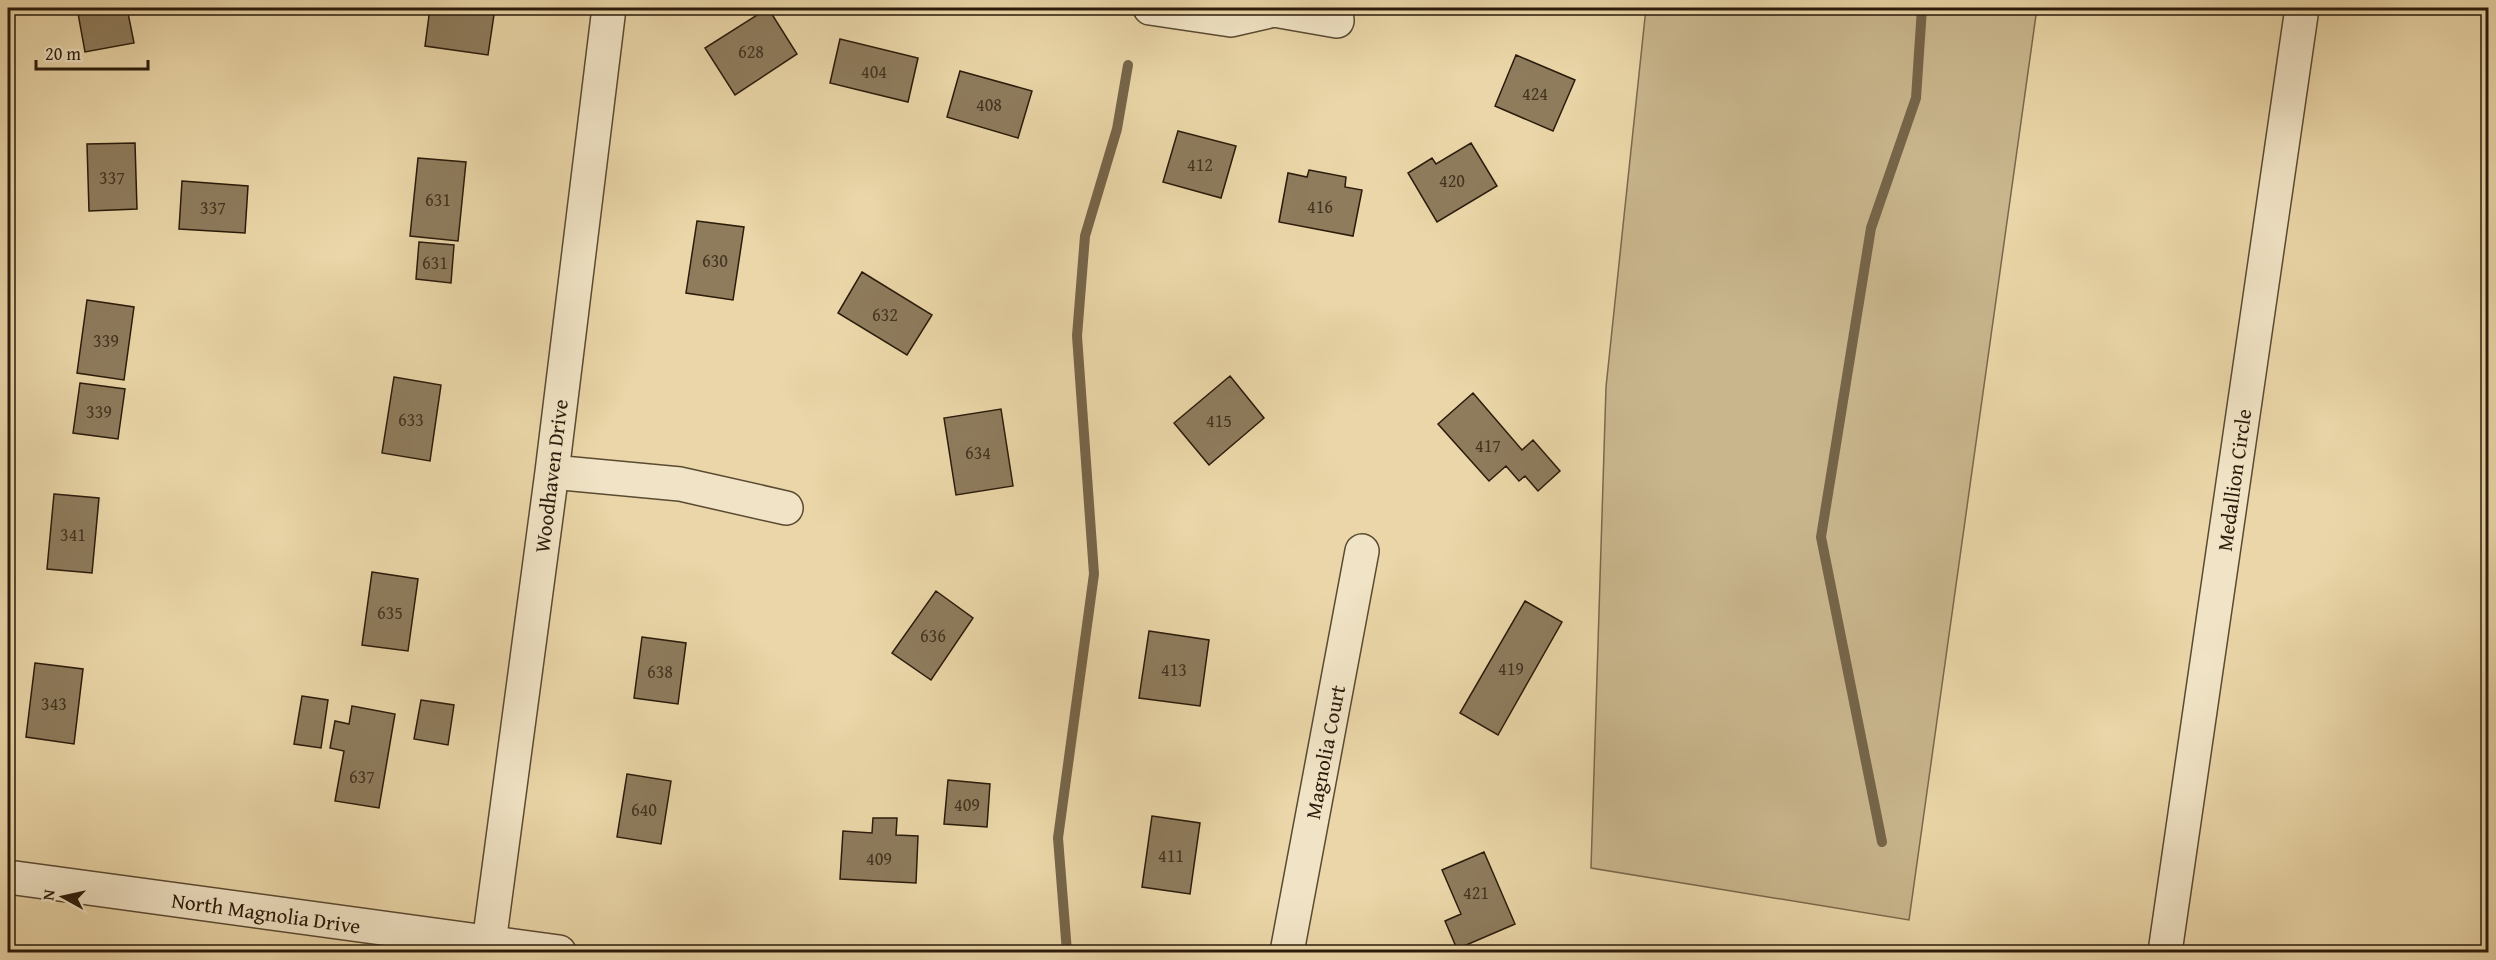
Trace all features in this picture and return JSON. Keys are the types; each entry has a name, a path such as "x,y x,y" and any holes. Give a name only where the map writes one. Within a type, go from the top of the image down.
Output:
{"street":[{"name":"Woodhaven Drive","path":"489,943 552,472 609,8"},
{"path":"1150,8 1231,20 1274,10 1337,21 1336,8"},
{"name":"Medallion Circle","path":"2165,952 2302,8"},
{"path":"552,472 680,484 786,508"},
{"name":"Magnolia Court","path":"1287,952 1362,551"},
{"name":"North Magnolia Drive","path":"8,877 559,952"}],"shaded area":[{"path":"1646,8 2037,8 1909,920 1591,868 1606,387"}],"building":[{"path":"77,8 127,8 134,43 85,52"},
{"path":"430,8 495,8 488,55 425,46"},
{"path":"768,8 797,54 735,95 705,48"},
{"path":"840,39 918,58 908,102 830,83"},
{"path":"1516,55 1575,80 1553,131 1495,106"},
{"path":"960,71 1032,91 1018,138 947,117"},
{"path":"1178,131 1236,146 1221,198 1163,182"},
{"path":"135,143 137,209 89,211 87,144"},
{"path":"1471,143 1497,186 1437,222 1408,173 1432,158 1436,164"},
{"path":"418,158 466,162 458,241 410,236"},
{"path":"1309,170 1346,177 1345,187 1362,190 1353,236 1279,222 1288,173 1307,177"},
{"path":"182,181 248,186 245,233 179,229"},
{"path":"697,221 744,227 733,300 686,293"},
{"path":"419,242 454,245 451,283 416,279"},
{"path":"862,272 932,315 907,355 838,313"},
{"path":"87,300 134,307 124,380 77,373"},
{"path":"1230,376 1264,418 1209,465 1174,423"},
{"path":"394,377 441,385 430,461 382,453"},
{"path":"80,383 125,389 118,439 73,433"},
{"path":"1473,393 1522,450 1533,440 1560,471 1538,491 1525,476 1519,481 1506,466 1489,481 1438,424"},
{"path":"1001,409 1013,486 956,495 944,418"},
{"path":"54,494 99,498 92,573 47,569"},
{"path":"372,572 418,579 408,651 362,645"},
{"path":"936,591 973,618 931,680 892,653"},
{"path":"1525,601 1562,622 1498,735 1460,713"},
{"path":"1149,631 1209,640 1200,706 1139,698"},
{"path":"642,637 686,643 678,704 634,698"},
{"path":"35,663 83,669 74,744 26,737"},
{"path":"302,696 328,700 321,748 294,744"},
{"path":"421,700 454,705 448,745 414,739"},
{"path":"352,706 395,714 379,808 335,801 344,751 330,748 335,721 349,724"},
{"path":"627,774 671,781 661,844 617,837"},
{"path":"948,780 990,784 987,827 944,824"},
{"path":"1152,816 1200,823 1190,894 1142,887"},
{"path":"873,818 897,818 896,835 918,836 916,883 840,879 843,831 872,833"},
{"path":"1484,852 1515,924 1457,949 1445,921 1461,914 1442,870"}],"waterway":[{"path":"1882,842 1821,537 1871,228 1916,98 1922,8"},
{"path":"1067,952 1058,838 1094,574 1077,336 1085,236 1117,129 1128,65"}]}
